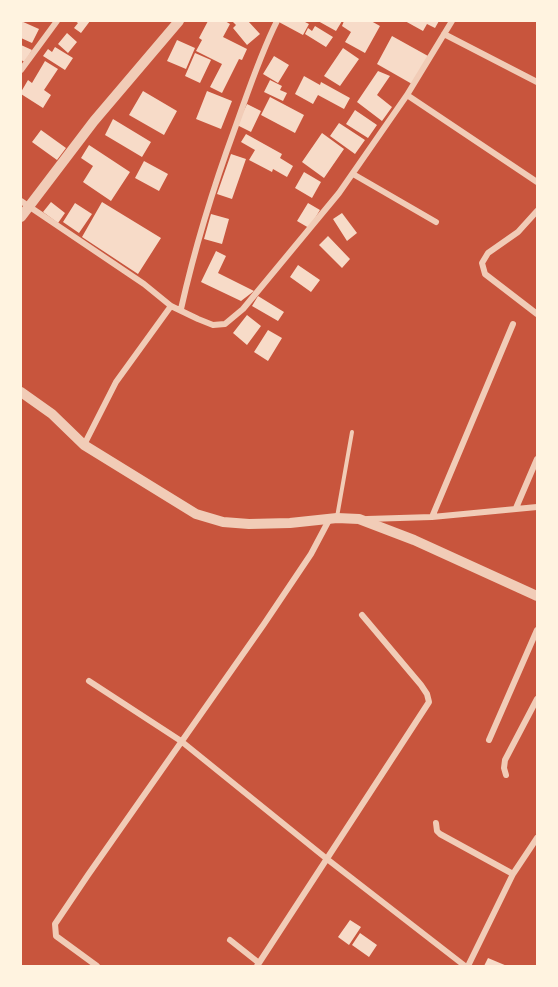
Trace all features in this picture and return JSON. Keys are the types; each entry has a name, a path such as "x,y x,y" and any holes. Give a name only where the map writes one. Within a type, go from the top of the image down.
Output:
{"street":[{"path":"21,70 57,21"},
{"path":"21,217 25,204 179,21"},
{"path":"181,309 196,243 225,154 249,87 277,21"},
{"path":"25,204 144,284 171,306 213,326 225,324 243,309 353,174 407,95 452,21"},
{"path":"444,34 537,82"},
{"path":"407,95 537,182"},
{"path":"353,174 436,222"},
{"path":"537,211 518,232 488,254 482,263 485,274 537,314"},
{"path":"84,445 116,382 171,306"},
{"path":"432,517 513,324"},
{"path":"21,392 52,414 84,445 97,454 196,514 223,522 249,524 432,517 537,507"},
{"path":"516,508 537,459"},
{"path":"97,966 56,936 56,924 333,519"},
{"path":"359,519 414,540 537,596"},
{"path":"230,940 258,964 429,702 421,685 362,615"},
{"path":"489,740 537,630"},
{"path":"89,681 181,741 327,859 466,966 513,874 537,838"},
{"path":"506,776 505,760 537,699"},
{"path":"436,823 440,834 513,874"}],"lane":[{"path":"333,519 352,432"}],"building":[{"path":"21,21 39,29 32,43 21,38"},
{"path":"75,21 90,21 81,33 74,28 78,23"},
{"path":"208,21 225,21 230,24 223,37 247,49 242,60 239,59 222,93 210,87 222,64 196,51 202,40 199,38"},
{"path":"232,21 248,21 260,34 247,45 233,28 236,25"},
{"path":"277,21 303,21 309,24 303,35"},
{"path":"318,21 342,21 336,31"},
{"path":"344,21 371,21 380,26 365,53 345,42 351,32 342,26"},
{"path":"405,21 439,21 435,28 427,24 423,31"},
{"path":"315,26 333,37 326,47 305,34 308,28 312,31"},
{"path":"67,33 77,42 68,53 58,44"},
{"path":"392,36 428,56 412,84 377,64"},
{"path":"177,40 195,48 186,69 167,61"},
{"path":"21,45 32,50 25,62 21,60"},
{"path":"55,47 73,58 65,70 43,56 48,49 52,52"},
{"path":"343,48 359,59 340,86 324,76"},
{"path":"195,53 211,60 200,83 185,76"},
{"path":"274,56 289,65 278,83 263,74"},
{"path":"45,61 58,69 44,90 51,95 43,108 21,92 28,80 32,83"},
{"path":"378,71 390,76 377,95 392,107 382,121 357,102"},
{"path":"304,76 320,85 321,82 350,98 344,109 318,95 313,104 295,94"},
{"path":"270,80 282,86 280,90 287,93 283,101 264,92"},
{"path":"143,91 177,111 164,135 129,115"},
{"path":"207,91 232,101 221,129 196,119"},
{"path":"270,97 304,115 295,133 261,115"},
{"path":"247,104 261,111 251,132 237,125"},
{"path":"355,110 377,125 368,138 346,124"},
{"path":"113,119 151,142 142,157 105,135"},
{"path":"339,123 365,140 355,154 330,136"},
{"path":"41,130 66,148 57,160 32,142"},
{"path":"322,133 344,149 324,178 302,162"},
{"path":"246,134 282,154 280,158 293,166 287,177 249,160 255,150 241,142"},
{"path":"89,145 130,172 111,201 83,182 93,166 81,158"},
{"path":"231,154 246,159 232,199 217,194"},
{"path":"144,161 168,174 159,191 135,178"},
{"path":"304,172 321,182 312,198 295,188"},
{"path":"51,202 65,213 58,223 43,212"},
{"path":"102,202 161,238 138,274 82,237"},
{"path":"75,203 92,214 79,233 63,222"},
{"path":"308,203 320,210 309,228 297,221"},
{"path":"342,213 357,233 347,241 333,219"},
{"path":"211,214 229,219 222,244 204,239"},
{"path":"328,236 350,259 342,268 319,245"},
{"path":"216,251 226,256 218,273 254,291 241,301 201,282"},
{"path":"298,265 320,280 311,292 290,277"},
{"path":"258,296 284,312 278,321 252,306"},
{"path":"247,315 261,326 247,345 233,333"},
{"path":"268,330 282,338 268,361 254,352"},
{"path":"350,920 361,927 349,945 338,937"},
{"path":"360,933 377,945 369,957 352,945"},
{"path":"488,958 507,966 484,966"}]}
